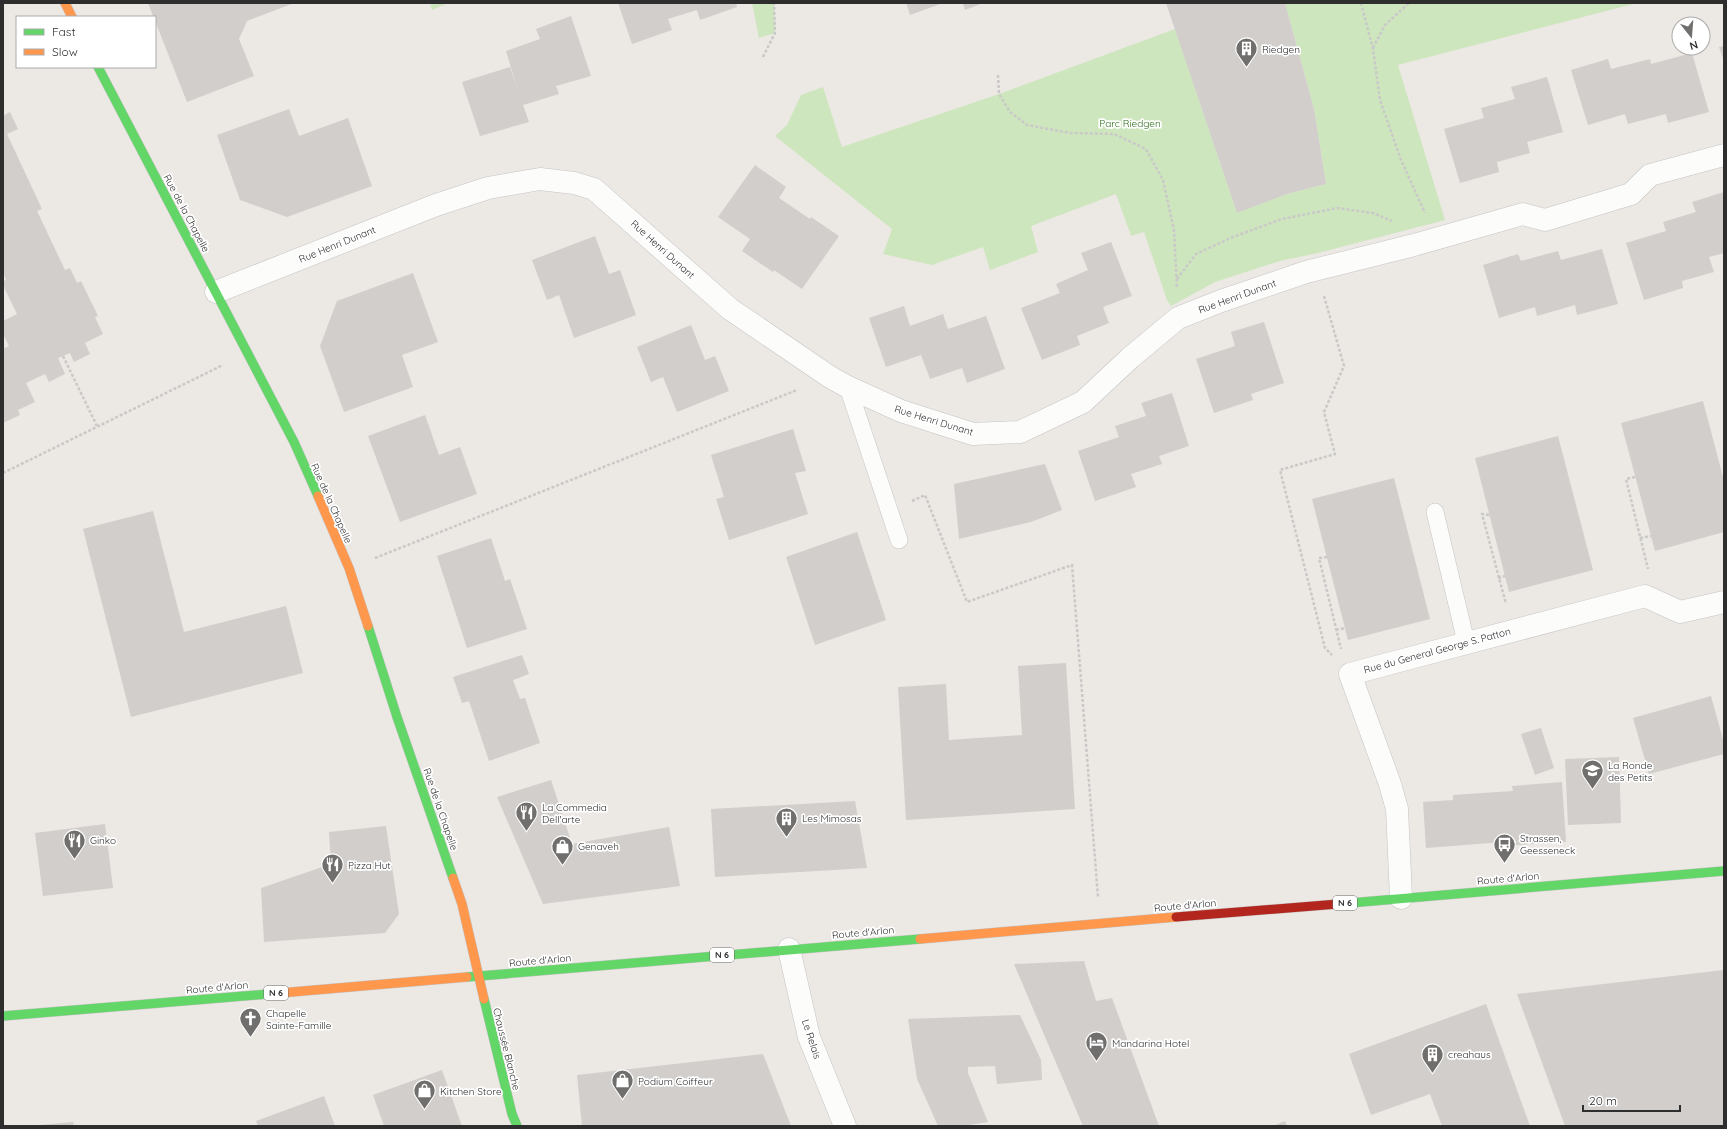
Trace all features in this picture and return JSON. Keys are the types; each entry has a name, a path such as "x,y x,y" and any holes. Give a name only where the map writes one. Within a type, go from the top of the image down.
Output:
{"main road":[{"path":"65,3 72,16"},
{"name":"Rue de la Chapelle","path":"99,68 294,442 349,568 400,724 462,904 478,976"},
{"name":"Route d'Arlon","path":"3,1016 1724,871"},
{"name":"Chaussée Blanche","path":"478,976 512,1114 517,1126"}],"street":[{"name":"Rue Henri Dunant","path":"216,292 436,204 488,188 540,179 574,183 594,189 730,309 839,382 901,412 973,434 1020,432 1083,402 1130,358 1178,318 1221,301 1306,272 1414,245 1523,214 1545,220 1631,194 1650,175 1724,155"},
{"name":"Rue du General George S. Patton","path":"1401,898 1397,809 1390,784 1350,674 1466,642 1645,596"},
{"path":"1645,596 1680,612 1724,602"},
{"name":"Le Relais","path":"790,949 809,1037 845,1126"}],"lane":[{"path":"839,382 889,510 899,540"},
{"path":"1434,512 1466,642"}],"path":[{"path":"763,57 775,33 774,3"},
{"path":"1361,3 1373,49 1380,100 1401,160 1424,211 1440,237"},
{"path":"1373,49 1385,25 1409,3"},
{"path":"998,75 999,94 1010,112 1027,125 1070,133 1114,134 1146,149 1163,180 1174,230 1178,318"},
{"path":"1177,279 1196,254 1233,237 1282,219 1337,208 1373,212 1402,225 1407,230 1414,245"},
{"path":"1306,272 1322,291 1344,366 1324,412 1335,454 1280,470 1325,648 1350,674"},
{"path":"3,473 248,353"},
{"path":"63,356 97,426"},
{"path":"349,568 839,382"},
{"path":"1635,477 1626,479 1652,587 1645,596"},
{"path":"889,510 925,495 967,602 1072,565 1100,923"},
{"path":"1489,515 1482,514 1513,630"},
{"path":"1640,538 1650,536"},
{"path":"1327,557 1319,558 1336,630 1350,674"},
{"path":"1498,578 1505,576"},
{"path":"1336,630 1345,628"}],"green space":[{"path":"430,3 448,3 432,10"},
{"path":"752,3 774,3 775,33 759,38"},
{"name":"Parc Riedgen","path":"1285,3 1637,3 1398,65 1445,220 1318,253 1280,261 1215,282 1171,306 1167,300 1144,232 1131,236 1116,194 1031,226 1038,252 990,270 983,247 932,265 883,254 892,229 775,136 787,125 801,95 823,87 842,147 999,94 1175,29 1237,213 1287,194 1326,184 1314,109"}],"building":[{"path":"148,3 294,3 247,21 239,39 254,76 187,102 156,23 156,16 153,16"},
{"path":"618,3 736,3 737,7 700,20 697,10 668,19 672,30 632,44"},
{"path":"906,3 943,3 910,15"},
{"path":"963,3 983,3 965,10"},
{"name":"Riedgen","path":"1166,3 1285,3 1314,109 1326,184 1287,194 1237,213"},
{"path":"571,16 591,76 556,86 559,94 523,105 529,122 480,136 462,82 510,67 518,91 506,51 540,39 536,29"},
{"path":"1724,46 1724,61 1719,47"},
{"path":"1681,56 1693,56 1709,112 1668,123 1666,114 1628,124 1625,114 1588,125 1571,70 1608,59 1611,69 1650,59 1651,64"},
{"path":"1547,77 1563,132 1527,142 1530,153 1497,162 1499,172 1460,183 1444,129 1484,118 1481,108 1515,99 1511,87"},
{"path":"289,109 299,136 348,118 372,186 287,217 240,200 217,135"},
{"path":"10,112 18,129 7,134 42,209 37,211 65,270 70,268 77,283 81,281 98,316 95,317 103,334 85,343 90,354 74,362 70,353 58,358 65,374 49,382 45,374 26,383 35,402 18,410 20,415 3,423 3,349 9,346 3,334 3,321 17,314 3,285 3,281 6,280 3,272 3,116"},
{"path":"755,165 786,187 779,198 839,236 802,289 742,251 750,239 718,217"},
{"path":"1724,192 1724,253 1709,257 1714,272 1682,281 1683,288 1644,300 1626,243 1666,231 1663,222 1696,212 1692,202"},
{"path":"595,236 609,274 620,270 636,315 574,338 559,295 547,300 532,260"},
{"path":"1111,242 1132,296 1103,307 1109,323 1077,336 1080,345 1042,360 1021,308 1060,293 1056,284 1088,270 1081,253"},
{"path":"1602,249 1618,304 1577,315 1575,305 1537,316 1535,307 1499,318 1483,265 1518,254 1521,261 1558,251 1561,260"},
{"path":"413,273 438,342 402,355 413,387 344,412 320,346 337,301"},
{"path":"904,306 910,326 943,314 948,329 986,316 1005,369 967,383 962,368 930,379 921,355 886,367 869,318"},
{"path":"1264,322 1284,383 1251,394 1253,400 1214,413 1196,359 1235,346 1231,332"},
{"path":"691,325 705,360 715,356 729,391 677,412 663,377 651,382 637,347"},
{"path":"1172,393 1189,446 1159,456 1162,464 1131,474 1136,487 1095,501 1078,451 1119,437 1115,426 1146,416 1141,403"},
{"path":"1703,401 1724,481 1724,532 1655,551 1621,423"},
{"path":"425,415 439,455 460,447 477,494 400,522 368,436"},
{"path":"793,429 806,471 795,473 808,514 729,540 716,499 724,497 711,455"},
{"path":"1558,436 1593,570 1509,592 1475,458"},
{"path":"1045,464 1062,510 1031,522 959,539 954,484"},
{"path":"1394,478 1430,619 1348,640 1312,499"},
{"path":"153,511 184,632 286,606 303,673 131,717 83,529"},
{"path":"857,532 886,620 815,645 786,557"},
{"path":"491,538 505,581 510,579 527,629 467,648 437,556"},
{"path":"522,655 529,674 513,680 520,699 525,698 540,743 489,761 469,701 462,703 453,677"},
{"path":"1066,663 1075,809 906,820 898,687 946,684 949,740 1022,735 1018,666"},
{"path":"1711,696 1724,743 1724,754 1649,774 1633,718"},
{"path":"1541,728 1554,768 1535,775 1521,734"},
{"name":"La Ronde des Petits","path":"1619,757 1621,823 1568,825 1565,759"},
{"path":"551,780 572,844 669,827 680,886 543,904 497,797"},
{"path":"1562,782 1566,842 1516,845 1516,841 1426,848 1423,802 1453,800 1453,795 1513,791 1512,786"},
{"name":"Les Mimosas","path":"855,801 867,868 715,877 711,809"},
{"name":"Ginko","path":"105,824 113,888 43,896 35,833"},
{"name":"Pizza Hut","path":"386,826 399,914 385,933 264,942 261,888 331,864 329,832"},
{"name":"Mandarina Hotel","path":"1084,961 1096,1001 1112,998 1159,1126 1083,1126 1014,964"},
{"path":"1724,970 1724,1126 1565,1126 1517,994"},
{"name":"creahaus","path":"1486,1004 1530,1126 1442,1126 1430,1094 1371,1115 1349,1054"},
{"path":"1020,1015 1041,1060 1042,1080 997,1084 995,1066 968,1067 968,1073 988,1122 962,1126 938,1126 917,1079 908,1019"},
{"path":"763,1054 791,1126 582,1126 577,1075"},
{"path":"442,1070 462,1126 384,1126 373,1095"},
{"path":"324,1096 335,1126 258,1126 256,1121"},
{"path":"1285,1121 1287,1126 1273,1126"},
{"path":"73,1122 74,1126 40,1126 40,1125"}],"traffic: fast":[{"path":"99,68 294,442 318,496"},
{"path":"368,626 397,717 453,878"},
{"path":"1338,904 1724,871"},
{"path":"467,977 920,939"},
{"path":"3,1016 280,993"},
{"path":"484,999 512,1114 517,1126"}],"traffic: slow":[{"path":"65,3 72,16"},
{"path":"318,496 349,568 368,626"},
{"path":"453,878 462,904 484,999"},
{"path":"920,939 1176,917"},
{"path":"280,993 467,977"}],"traffic: jam":[{"path":"1176,917 1338,904"}],"place":[{"name":"Riedgen","path":"1246,68"},
{"name":"La Ronde des Petits","path":"1593,790"},
{"name":"La Commedia Dell'arte","path":"527,832"},
{"name":"Les Mimosas","path":"787,838"},
{"name":"Ginko","path":"74,860"},
{"name":"Strassen, Geesseneck","path":"1505,864"},
{"name":"Genaveh","path":"562,866"},
{"name":"Pizza Hut","path":"332,884"},
{"name":"Chapelle Sainte-Famille","path":"250,1038"},
{"name":"Mandarina Hotel","path":"1096,1062"},
{"name":"creahaus","path":"1433,1074"},
{"name":"Podium Coiffeur","path":"623,1100"},
{"name":"Kitchen Store","path":"424,1110"}]}
